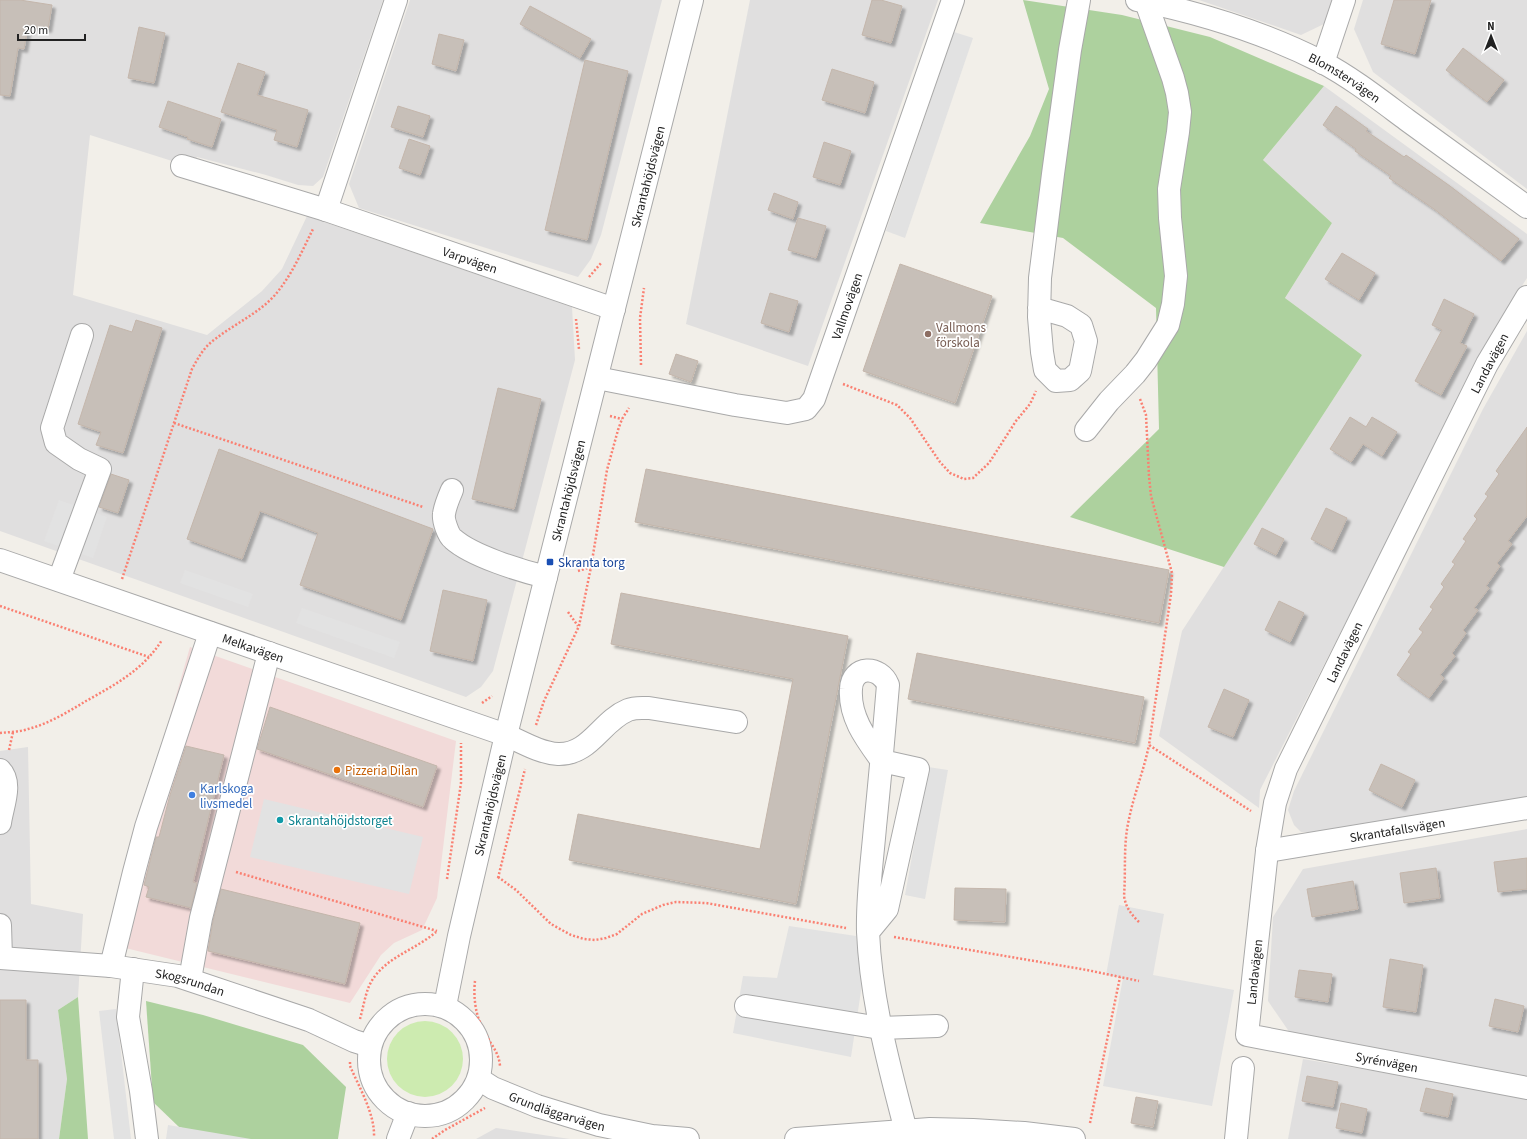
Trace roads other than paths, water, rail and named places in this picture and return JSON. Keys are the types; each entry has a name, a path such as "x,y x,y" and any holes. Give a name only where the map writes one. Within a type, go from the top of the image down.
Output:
{"street":[{"path":"326,210 396,0"},
{"name":"Skrantahöjdsvägen","path":"445,1006 459,936 506,735 692,0"},
{"name":"Vallmovägen","path":"597,378 735,405 787,413 806,410 814,399 822,378 953,0"},
{"path":"1040,308 1067,316 1081,325 1086,342 1080,371 1070,380 1056,381 1045,370 1042,352 1040,308 1040,278 1052,174 1070,50 1079,0"},
{"path":"1323,63 1344,0"},
{"path":"1086,430 1109,401 1146,360 1168,325 1174,304 1176,276 1170,218 1169,189 1180,112 1173,78 1141,1"},
{"name":"Blomstervägen","path":"1141,1 1178,8 1226,22 1278,41 1323,63 1397,113 1527,207"},
{"name":"Varpvägen","path":"182,166 326,210 614,309"},
{"name":"Landavägen","path":"1247,1035 1267,850 1275,803 1286,769 1487,364 1527,297"},
{"path":"59,580 100,469 79,459 56,443 52,428 82,335"},
{"path":"452,490 444,514 446,527 452,538 472,552 530,573 546,577"},
{"name":"Melkavägen","path":"0,560 506,735 548,752 558,754 578,751 616,717 627,710 637,708 649,708 736,722"},
{"path":"112,966 146,827 210,633"},
{"path":"190,979 201,918 269,653"},
{"path":"868,932 887,909 918,769 882,761 868,896 868,932 872,983 880,1028 906,1131"},
{"path":"0,770 4,774 6,781 6,793 0,823"},
{"name":"Skrantafallsvägen","path":"1267,850 1527,808"},
{"path":"0,925 0,958"},
{"name":"Skogsrundan","path":"0,958 112,966 178,976 309,1020 354,1041 370,1046"},
{"path":"133,969 128,1017 141,1091 147,1139"},
{"path":"421,1003 433,1003 445,1006 466,1020 474,1030 479,1041 482,1054 482,1066 486,1084 472,1092 462,1103 437,1115 422,1116 408,1114 395,1108 384,1099 376,1088 370,1074 370,1046 380,1025 398,1010 410,1005 421,1003"},
{"path":"746,1006 880,1028 937,1026"},
{"name":"Syrénvägen","path":"1247,1035 1527,1088"},
{"path":"1236,1139 1243,1068"},
{"name":"Grundläggarvägen","path":"486,1084 537,1106 599,1125 644,1137 652,1136 688,1139"},
{"path":"398,1139 408,1114"},
{"path":"796,1139 871,1137 906,1131 930,1129 1024,1133 1074,1139"}],"place":[{"name":"Vallmons förskola","path":"928,334"},
{"name":"Skranta torg","path":"550,562"},
{"name":"Pizzeria Dilan","path":"337,770"},
{"name":"Karlskoga livsmedel","path":"192,795"},
{"name":"Skrantahöjdstorget","path":"280,820"}]}
